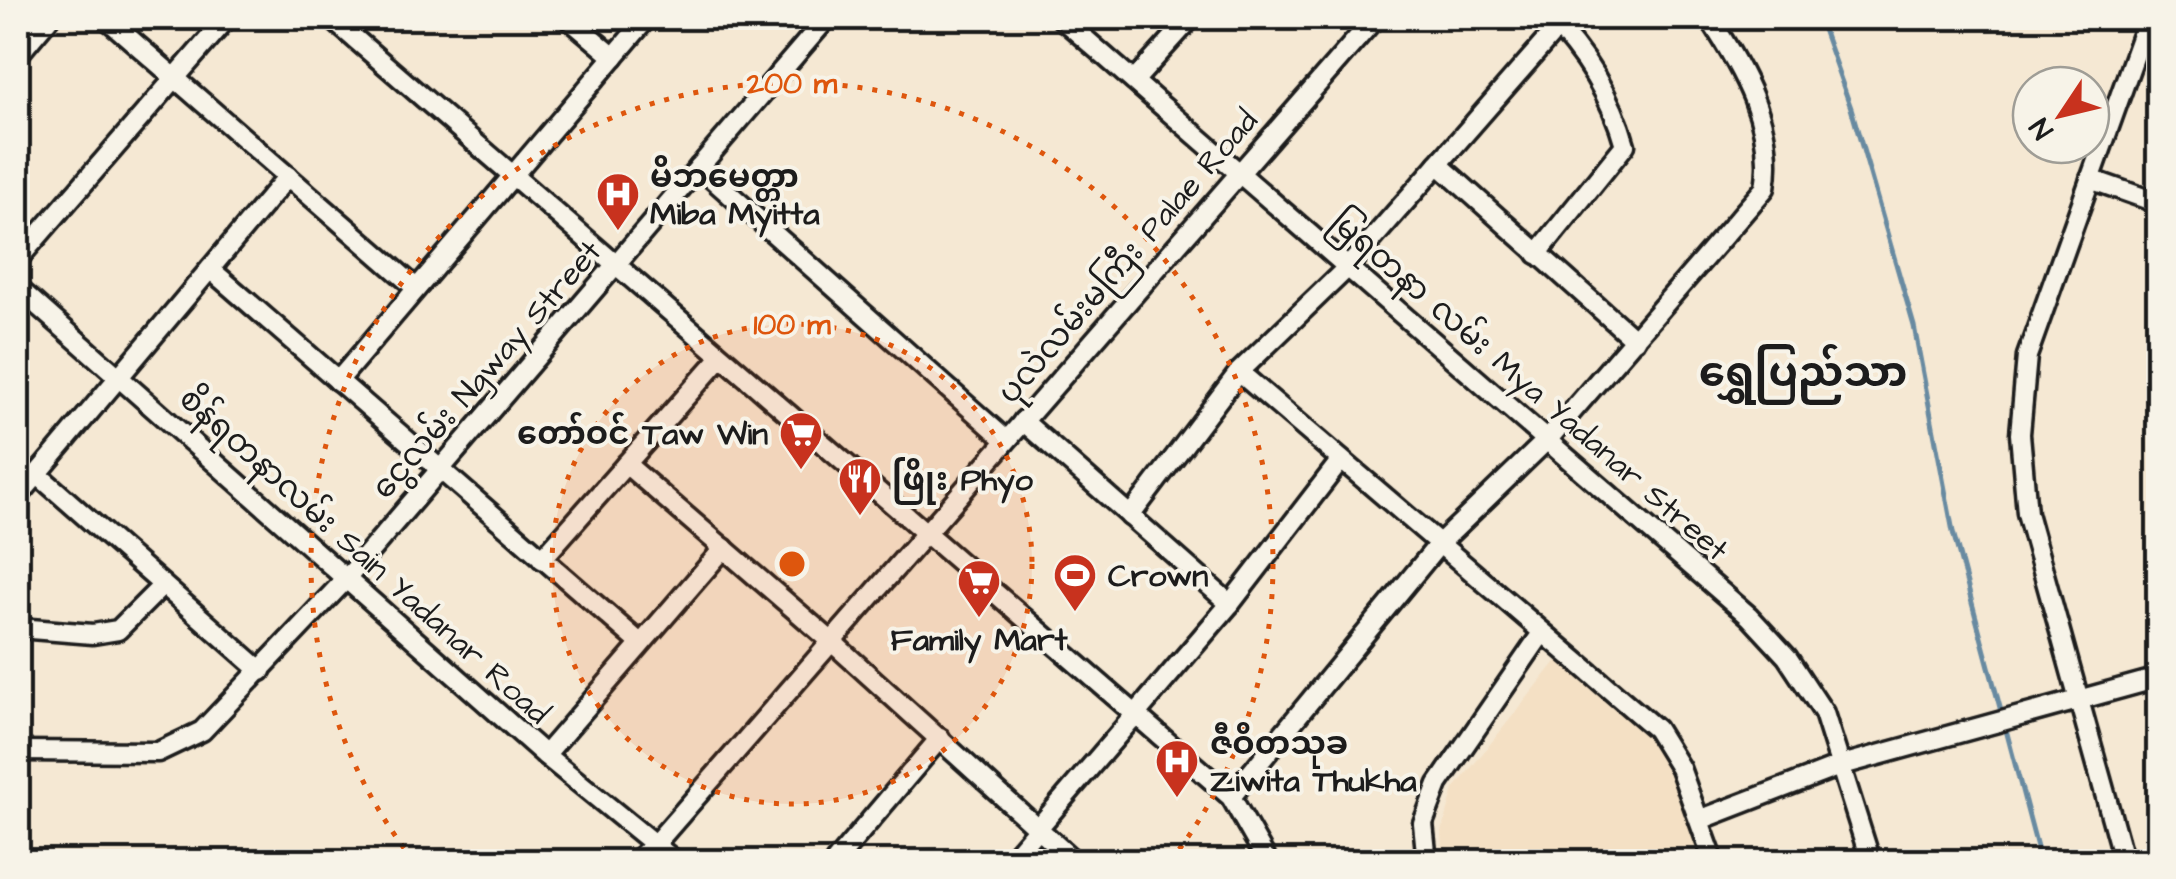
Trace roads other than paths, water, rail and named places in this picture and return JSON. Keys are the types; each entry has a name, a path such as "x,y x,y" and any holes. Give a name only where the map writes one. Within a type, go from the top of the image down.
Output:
{"street":[{"path":"18,55 49,18"},
{"path":"106,18 416,288"},
{"path":"18,259 227,18"},
{"path":"331,18 1231,797 1268,862"},
{"path":"568,18 614,57"},
{"path":"338,381 647,18"},
{"name":"ငွေလမ်း Ngway Street","path":"18,751 158,752 175,748 202,731 347,578 827,18"},
{"name":"မြရတနာ လမ်း Mya Yadanar Street","path":"1061,18 1549,438 1749,616 1787,657 1824,714 1871,862"},
{"path":"1134,81 1190,18"},
{"name":"ပုလဲလမ်းမကြီး Palae Road","path":"635,862 656,843 1375,18"},
{"path":"1231,797 1439,544 1549,438 1765,188 1769,150 1762,118 1710,18"},
{"path":"2124,862 2027,513 2020,434 2027,356 2148,18"},
{"path":"1130,516 1239,372 1348,266 1438,164 1553,22 1595,76 1617,117 1624,145 1537,254"},
{"path":"1438,164 1636,340"},
{"path":"699,167 1006,440"},
{"path":"18,497 288,176"},
{"path":"2090,179 2158,203"},
{"path":"210,269 640,643"},
{"name":"စိန်ရတနာလမ်း Sain Yadanar Road","path":"18,288 545,755 676,862"},
{"path":"542,559 722,357"},
{"path":"1239,372 1656,729 1680,768 1702,819 1714,862"},
{"path":"1024,421 1230,604"},
{"path":"1009,862 1230,604 1341,460"},
{"path":"626,464 832,641 1075,862"},
{"path":"37,474 261,671"},
{"path":"545,755 724,548"},
{"path":"18,628 93,634 118,630 163,586"},
{"path":"1428,862 1424,824 1438,784 1542,634"},
{"path":"1702,819 1842,765 2158,678"},
{"path":"835,862 940,738"}],"waterway":[{"path":"1819,18 1851,108 1914,326 1953,532 2002,715"},
{"path":"2005,726 2041,862"}],"place":[{"name":"မိဘမေတ္တာ Miba Myitta","path":"618,232"},
{"name":"တော်ဝင် Taw Win","path":"801,471"},
{"name":"ဖြိုး Phyo","path":"860,517"},
{"name":"Crown","path":"1075,613"},
{"name":"Family Mart","path":"979,619"},
{"name":"ဇီဝိတသုခ Ziwita Thukha","path":"1177,799"}],"district":[{"name":"ရွှေပြည်သာ","path":"1803,371"}]}
